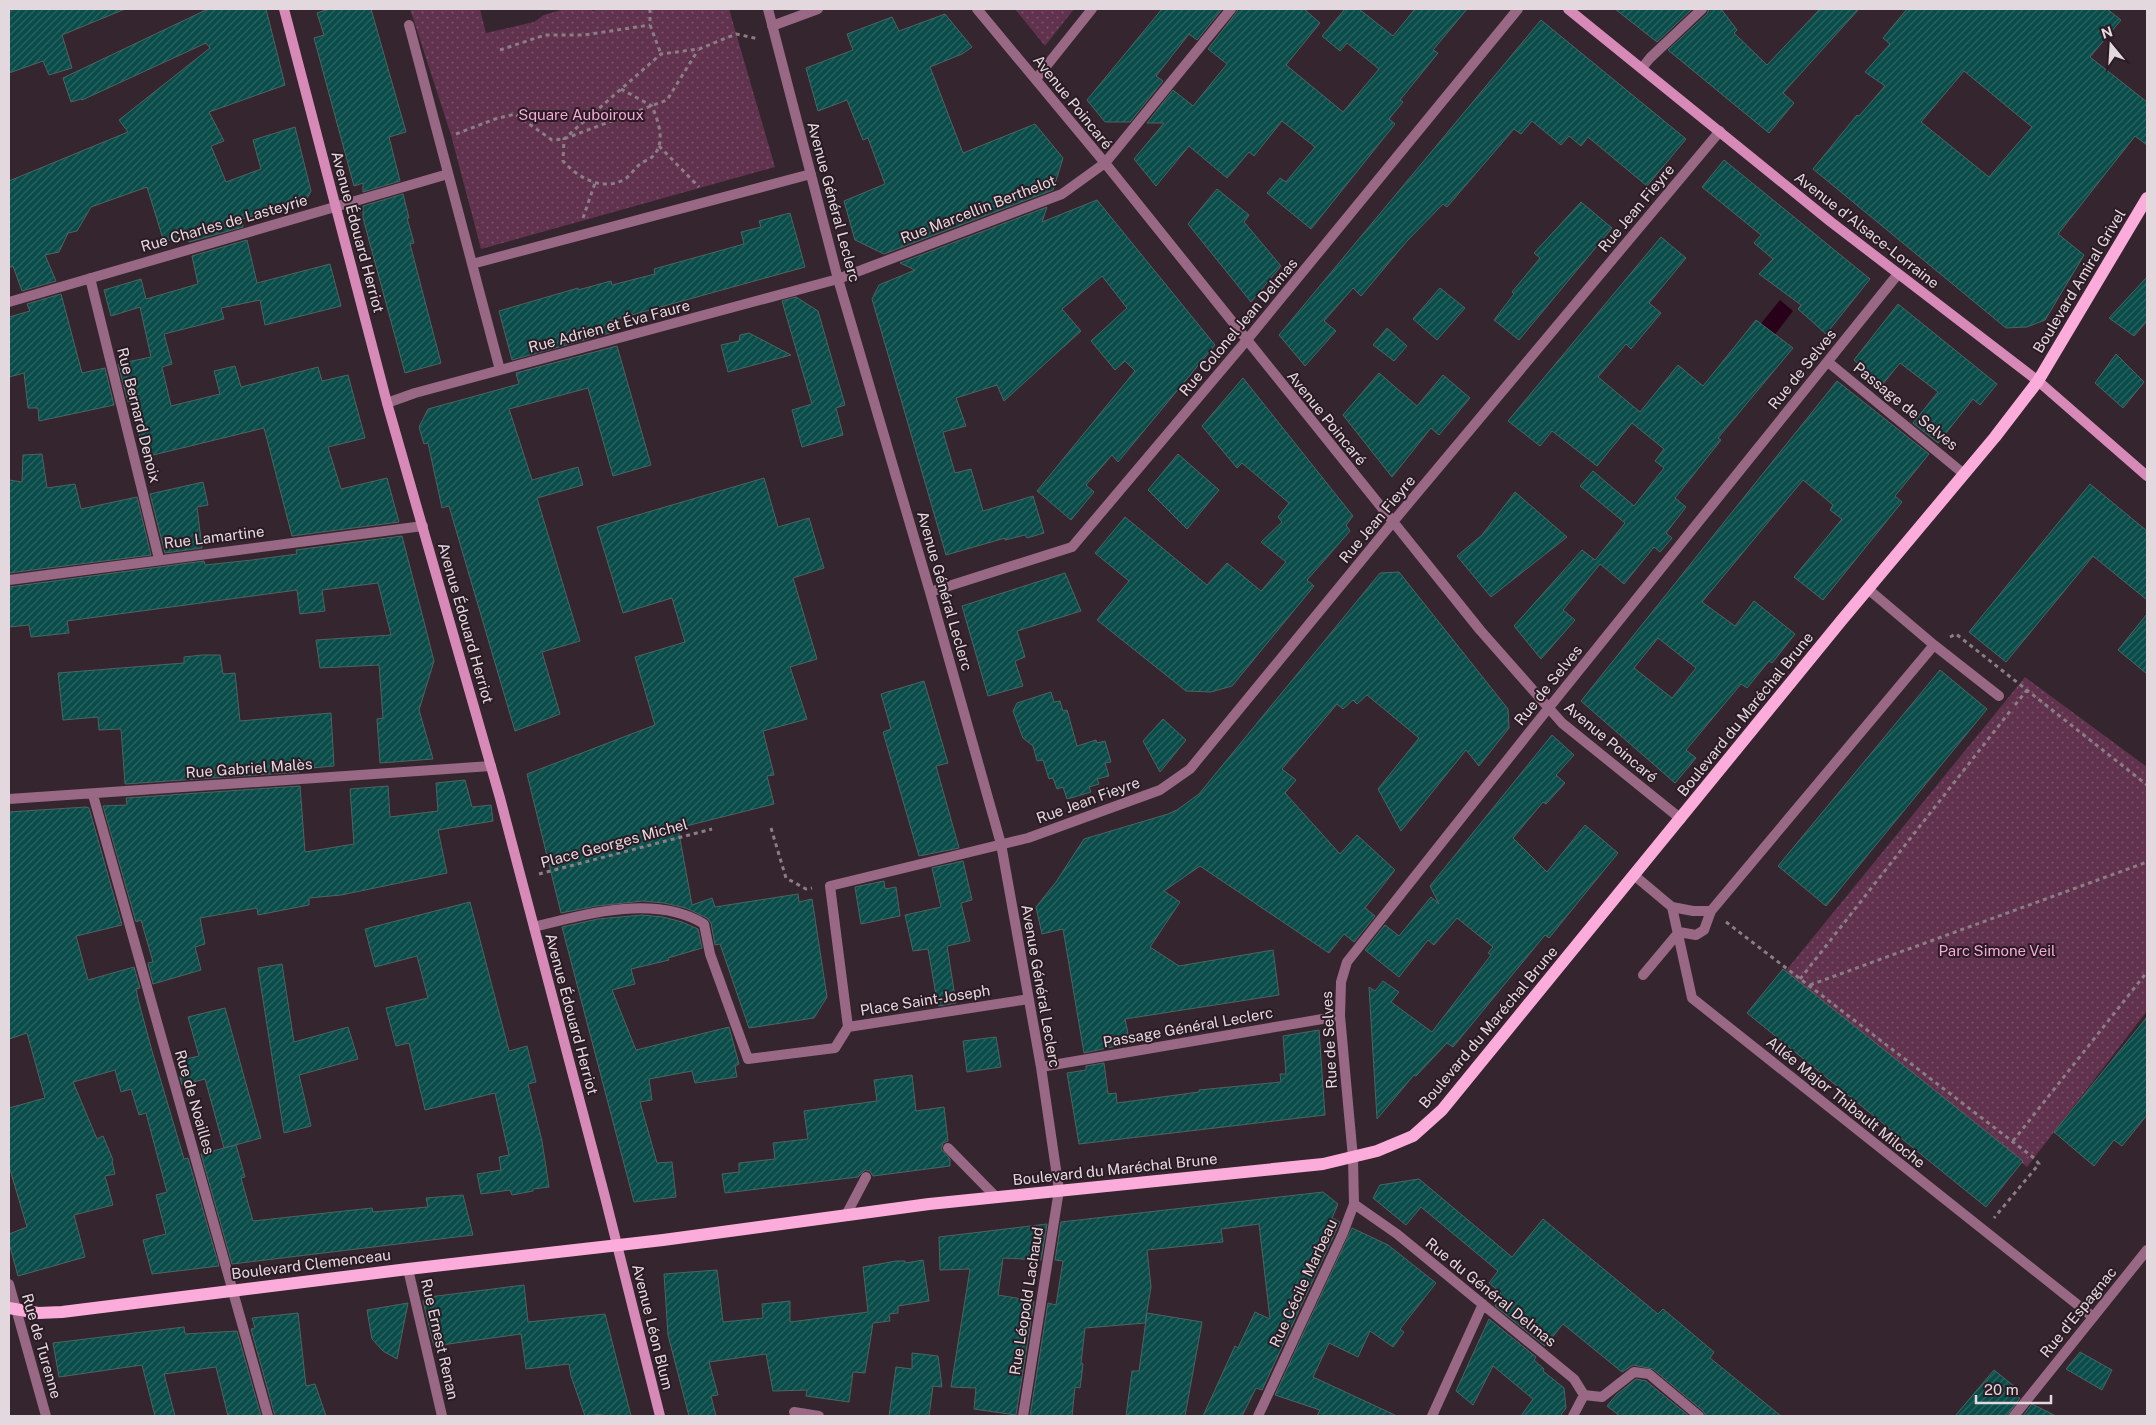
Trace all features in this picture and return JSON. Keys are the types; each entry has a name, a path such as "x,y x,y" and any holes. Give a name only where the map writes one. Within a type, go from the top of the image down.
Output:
{"main road":[{"name":"Avenue Édouard Herriot","path":"284,9 387,403 491,766 617,1245"},
{"name":"Avenue d'Alsace-Lorraine","path":"1568,9 1898,274 2038,381 2147,476"},
{"name":"Boulevard Amiral Grivel","path":"2038,381 2147,198"},
{"name":"Boulevard du Maréchal Brune","path":"617,1245 996,1197 1323,1164 1377,1151 1413,1136 1442,1110 1964,474 2038,381"},
{"name":"Boulevard Clemenceau","path":"13,1309 38,1313 62,1312 408,1268 617,1245"},
{"name":"Avenue Léon Blum","path":"617,1245 660,1416"}],"street":[{"name":"Avenue Général Leclerc","path":"768,9 838,279 930,592 1001,844 1041,1067 1059,1190"},
{"path":"772,26 818,9"},
{"name":"Avenue Poincaré","path":"977,9 1105,163 1392,523 1480,630 1562,723 1681,819"},
{"path":"1036,79 1092,9"},
{"name":"Rue Marcellin Berthelot","path":"838,279 1062,194 1105,163 1231,9"},
{"name":"Rue Colonel Jean Delmas","path":"930,592 1072,547 1246,341 1518,9"},
{"path":"1642,68 1650,58 1702,9"},
{"path":"409,25 500,370"},
{"name":"Rue Jean Fieyre","path":"830,886 1028,838 1160,790 1190,769 1392,523 1720,132"},
{"name":"Rue Charles de Lasteyrie","path":"9,302 448,174"},
{"path":"472,264 811,174"},
{"name":"Rue de Selves","path":"1353,1158 1340,1016 1341,982 1347,962 1898,274"},
{"name":"Rue Bernard Denoix","path":"90,278 159,560"},
{"name":"Rue Adrien et Éva Faure","path":"387,403 415,393 838,279"},
{"name":"Passage de Selves","path":"1828,362 1964,474"},
{"name":"Rue Lamartine","path":"9,580 423,526"},
{"path":"1868,589 1934,645 1999,696"},
{"path":"1643,975 1679,932 1696,936 1704,930 1711,911 1934,645"},
{"name":"Rue Gabriel Malès","path":"9,799 93,795 491,766"},
{"name":"Rue de Noailles","path":"93,795 268,1416"},
{"path":"1635,876 1672,907 1693,911 1711,911"},
{"path":"830,886 848,1027"},
{"name":"Allée Major Thibault Miloche","path":"1672,907 1692,998 2093,1318"},
{"name":"Place Saint-Joseph","path":"534,927 600,910 656,909 694,918 704,924 710,954 748,1059 834,1048 848,1027 1028,999"},
{"name":"Passage Général Leclerc","path":"1041,1067 1340,1016"},
{"path":"948,1148 996,1197"},
{"name":"Rue Cécile Marbeau","path":"1258,1416 1344,1233 1354,1204 1353,1158"},
{"path":"846,1215 866,1177"},
{"name":"Rue Léopold Lachaud","path":"1023,1416 1059,1190"},
{"name":"Rue du Général Delmas","path":"1354,1204 1396,1234 1574,1379 1584,1395"},
{"name":"Rue d'Espagnac","path":"2014,1416 2147,1250"},
{"name":"Rue Ernest Renan","path":"408,1268 442,1416"},
{"name":"Rue de Turenne","path":"9,1284 13,1309 46,1416"},
{"path":"1432,1416 1483,1304"},
{"path":"1573,1416 1584,1395 1602,1397 1634,1372 1649,1374 1699,1416"},
{"path":"794,1412 819,1416"}],"path":[{"path":"650,9 650,25 661,54"},
{"path":"500,50 545,34 584,35 650,25"},
{"path":"622,89 652,106 661,134 660,146 652,157 639,164 626,178 611,184 595,183 574,174 563,161 564,139 661,54 698,49 736,34 777,43"},
{"path":"439,140 495,119 515,114 552,140 564,139 667,100 698,49"},
{"path":"660,146 711,201"},
{"path":"573,238 582,221 595,183"},
{"path":"1934,645 1956,634 2147,785"},
{"path":"1800,978 2027,690"},
{"path":"771,828 786,878 806,889 830,886"},
{"name":"Place Georges Michel","path":"521,879 712,829"},
{"path":"1809,986 2147,862"},
{"path":"1711,911 2034,1158 2039,1164 1984,1230"},
{"path":"2013,1142 2147,972"}],"green space":[{"name":"Square Auboiroux","path":"410,9 480,9 486,33 534,22 544,15 564,9 591,9 593,11 599,9 729,9 775,167 481,249 451,135"},
{"path":"1015,9 1074,9 1045,46"},
{"name":"Parc Simone Veil","path":"2025,677 2147,767 2147,1011 2027,1167 1784,973"}],"shaded area":[{"path":"1780,300 1793,311 1773,337 1759,326"}],"building":[{"path":"9,9 125,9 62,35 72,68 49,75 43,61 9,73"},
{"path":"208,9 266,9 285,85 209,112 224,141 211,146 226,182 261,169 253,140 295,127 311,191 306,200 242,219 243,227 189,242 187,234 164,242 147,187 91,207 77,231 68,233 59,252 45,255 56,281 22,291 13,266 9,268 9,181 128,132 119,120 210,48 206,43 82,100 71,102 63,78"},
{"path":"329,9 371,9 406,132 389,137 400,181 363,192 363,183 354,186 314,38 324,35 317,13"},
{"path":"1162,9 1222,9 1197,40 1189,34 1156,76 1163,81 1130,122 1105,122 1087,100"},
{"path":"1238,9 1304,9 1320,23 1286,65 1343,112 1379,69 1347,43 1340,51 1322,36 1345,9 1359,9 1393,36 1415,9 1467,9 1433,50 1438,53 1400,100 1403,102 1389,119 1395,124 1311,229 1267,193 1280,178 1286,182 1315,147 1282,121 1254,156 1249,152 1227,178 1189,146 1156,186 1134,159 1164,123 1147,123 1173,90 1193,106 1227,64 1208,49"},
{"path":"1615,9 1692,9 1657,42"},
{"path":"1709,9 1721,9 1737,30 1734,33 1767,65 1820,9 1859,9 1783,93 1794,103 1769,133 1668,50 1707,14"},
{"path":"1907,9 2107,9 2121,20 2090,57 2147,102 2147,145 2135,136 2058,234 2084,255 2045,320 2027,327 2006,328 1813,169 1857,115 1859,116 1885,86 1865,72 1890,44 1883,38","holes":["1964,71 2032,127 1989,177 1921,122"]},
{"path":"945,14 972,47 962,54 930,67 963,153 1035,124 1063,158 1053,190 884,254 855,240 844,201 885,184 868,138 863,140 847,100 818,111 806,68 853,50 847,34 892,17 899,31"},
{"path":"1541,20 1686,139 1647,186 1588,137 1581,146 1569,136 1561,145 1532,121 1521,134 1514,129 1447,207 1443,204 1407,241 1361,296 1353,288 1324,321 1336,331 1305,366 1279,335"},
{"path":"1724,160 1870,279 1826,334 1798,309 1801,305 1759,274 1773,259 1754,243 1761,235 1702,187"},
{"path":"1217,189 1249,215 1244,222 1281,266 1251,302 1188,224"},
{"path":"403,194 414,243 410,244 441,363 405,373 363,218 363,206"},
{"path":"1097,200 1215,345 1118,462 1112,455 1086,485 1094,492 1071,520 1037,491 1135,371 1125,361 1115,370 1091,341 1127,308 1102,276 1062,309 1081,331 1004,401 997,385 956,398 966,426 943,432 955,473 971,469 983,511 1033,496 1044,533 1027,538 1025,535 1005,540 1005,538 946,555 872,299 879,285 915,270 900,263 1047,207 1042,222"},
{"path":"1581,202 1612,228 1519,340 1494,320 1514,294 1512,292 1540,258 1534,253"},
{"path":"790,213 805,267 610,321 613,332 512,360 499,311 578,288 578,290 611,281 612,285 655,274 654,269 744,244 741,232 761,227 759,221"},
{"path":"1661,237 1686,258 1649,303 1661,313 1631,349 1626,344 1598,377 1640,412 1678,365 1703,386 1756,320 1793,348 1718,438 1721,440 1675,498 1686,507 1666,533 1672,538 1660,552 1654,547 1624,584 1600,564 1563,610 1575,620 1541,659 1514,626 1582,550 1595,560 1625,523 1580,486 1593,471 1634,506 1664,468 1655,461 1664,449 1632,423 1597,466 1552,431 1540,446 1508,421"},
{"path":"247,240 257,283 330,264 341,306 265,325 260,300 221,308 224,319 164,334 172,364 162,367 171,406 220,394 214,371 235,366 241,387 318,367 322,381 348,375 365,438 328,447 341,489 387,478 399,522 292,536 264,428 145,457 131,401 128,402 118,364 151,357 140,307 111,316 104,290 141,279 146,299 198,284 192,256"},
{"path":"2147,277 2147,321 2134,336 2109,318"},
{"path":"1440,288 1465,308 1437,340 1413,319"},
{"path":"61,294 82,373 105,368 114,405 39,421 38,408 28,408 24,373 9,377 9,317 30,311 27,304"},
{"path":"796,297 818,311 845,405 836,408 843,435 802,447 792,410 812,404 782,301"},
{"path":"1898,304 1997,384 1980,405 1973,399 1938,443 1913,423 1938,392 1900,363 1882,385 1854,360"},
{"path":"1387,328 1407,346 1394,361 1373,345"},
{"path":"749,333 791,355 728,372 721,345 739,341 740,335"},
{"path":"617,346 651,465 613,476 588,388 509,409 532,480 578,467 583,485 537,498 580,641 542,652 560,714 515,731 449,506 442,508 428,443 424,444 419,427 428,409 519,384 516,373"},
{"path":"2116,354 2144,382 2123,408 2095,383"},
{"path":"1379,373 1417,406 1443,375 1470,398 1439,435 1431,428 1392,477 1343,415"},
{"path":"1243,378 1353,516 1346,525 1350,531 1307,580 1314,586 1232,686 1211,692 1186,691 1097,620 1129,581 1095,553 1125,517 1207,585 1227,563 1261,591 1286,562 1261,542 1282,522 1278,517 1289,503 1242,463 1237,468 1202,426"},
{"path":"1837,381 1929,454 1895,496 1902,502 1823,600 1794,577 1842,519 1830,510 1833,505 1803,480 1702,602 1735,626 1754,601 1795,634 1772,663 1769,661 1747,688 1741,684 1686,750 1696,758 1675,783 1581,701","holes":["1658,638 1696,668 1672,698 1634,668"]},
{"path":"42,454 47,488 75,484 81,509 137,497 151,555 9,573 9,480 22,482 23,455"},
{"path":"1178,454 1219,490 1187,529 1148,490"},
{"path":"764,478 778,527 809,518 824,568 793,578 817,659 790,667 807,719 763,731 774,775 767,776 774,804 678,828 692,905 712,898 715,907 798,894 799,902 812,899 827,997 814,1018 749,1028 720,944 715,945 711,923 707,918 686,908 643,901 596,906 561,913 527,774 655,725 635,657 685,642 672,598 623,613 597,527"},
{"path":"203,482 208,505 197,507 202,548 165,553 150,494"},
{"path":"2090,484 2147,531 2147,600 2093,556 2006,662 1969,632"},
{"path":"1515,492 1567,537 1491,597 1457,556 1482,535"},
{"path":"402,536 434,661 419,710 433,759 380,763 377,719 383,718 379,665 320,668 316,640 391,635 378,583 322,590 325,611 300,614 297,590 67,621 69,633 31,637 29,625 9,627 9,587 204,561 205,565 252,560 297,554 296,550"},
{"path":"1399,572 1508,709 1509,728 1479,766 1466,750 1401,831 1378,789 1419,738 1367,695 1357,704 1353,700 1343,709 1337,704 1282,769 1296,780 1285,793 1340,854 1357,835 1395,870 1365,908 1375,916 1354,942 1344,934 1329,953 1200,866 1164,891 1180,902 1150,947 1179,966 1273,950 1279,995 1125,1019 1130,1043 1084,1053 1063,929 1042,934 1036,907 1056,882 1084,839 1168,814 1177,810 1199,794 1380,573"},
{"path":"1065,573 1081,611 1017,631 1025,657 1015,661 1023,686 988,696 962,606"},
{"path":"2147,614 2147,674 2118,650"},
{"path":"220,655 223,674 235,673 240,721 331,713 334,766 299,769 299,772 125,784 121,729 99,730 98,717 63,720 58,673 184,663 184,657"},
{"path":"1940,670 1987,709 1826,906 1778,866"},
{"path":"924,681 948,763 936,766 959,848 919,856 883,732 891,729 881,694"},
{"path":"1051,692 1054,702 1060,701 1063,711 1067,710 1077,746 1096,740 1097,743 1105,741 1111,762 1105,763 1109,776 1097,779 1099,784 1089,787 1091,792 1067,799 1063,787 1057,789 1053,778 1049,779 1043,760 1037,761 1033,746 1023,738 1013,711 1017,703"},
{"path":"1163,719 1186,740 1160,772 1143,741"},
{"path":"1552,735 1574,755 1556,775 1565,783 1546,804 1543,802 1513,838 1547,872 1585,825 1618,853 1549,938 1545,935 1453,1047 1447,1043 1416,1076 1414,1075 1377,1119 1369,987 1375,991 1383,981 1399,992 1391,1002 1432,1032 1491,955 1488,953 1493,947 1457,918 1434,945 1428,940 1399,977 1365,950 1385,925 1399,936 1431,897 1439,904 1430,886"},
{"path":"465,780 472,807 491,805 493,821 438,830 447,873 341,895 309,898 309,905 258,915 257,908 200,918 205,944 195,947 201,970 153,984 148,963 153,962 141,920 136,922 103,806 127,805 126,798 300,786 305,852 354,844 350,789 388,786 390,817 438,811 436,783"},
{"path":"89,808 122,925 76,936 88,980 134,967 140,988 136,989 138,999 152,1051 184,1159 188,1158 219,1266 152,1274 143,1240 166,1234 156,1195 167,1192 146,1113 139,1115 131,1089 121,1092 115,1070 73,1082 97,1139 103,1136 113,1160 115,1174 105,1176 113,1205 74,1215 85,1257 18,1276 9,1243 9,1234 27,1227 9,1166 9,1108 45,1098 27,1033 9,1039 9,812"},
{"path":"963,861 972,900 961,903 970,941 947,946 956,1003 938,1006 928,949 913,951 905,915 941,907 932,868"},
{"path":"884,881 885,889 896,887 900,916 861,924 855,887"},
{"path":"470,902 509,1051 527,1046 536,1082 528,1084 542,1141 549,1187 512,1195 510,1190 481,1194 477,1174 501,1170 499,1157 509,1155 495,1093 425,1110 409,1043 396,1046 386,1008 428,998 417,956 375,967 365,929"},
{"path":"642,915 663,917 698,929 702,948 668,958 669,960 631,969 635,984 612,990 636,1050 729,1027 739,1064 735,1066 737,1077 695,1083 692,1071 649,1079 652,1100 640,1102 657,1163 672,1162 676,1197 634,1202 562,927 598,919"},
{"path":"282,964 294,1042 348,1027 358,1059 299,1075 311,1126 284,1133 258,968"},
{"path":"1783,969 2023,1161 1986,1207 1747,1013"},
{"path":"225,1008 261,1138 224,1148 205,1079 182,1085 180,1077 186,1059 199,1056 188,1017"},
{"path":"2147,1017 2147,1115 2122,1146 2114,1140 2094,1166 2054,1132"},
{"path":"1319,1030 1325,1115 1079,1144 1067,1073 1086,1070 1086,1066 1104,1063 1108,1094 1116,1093 1117,1103 1199,1092 1199,1090 1281,1082 1280,1074 1286,1074 1283,1036"},
{"path":"996,1037 1001,1067 967,1072 963,1041"},
{"path":"912,1075 916,1111 944,1107 948,1141 943,1143 941,1149 950,1159 950,1166 873,1176 870,1171 865,1170 858,1177 725,1193 722,1174 739,1172 739,1163 775,1159 773,1143 808,1139 804,1111 877,1101 874,1080"},
{"path":"236,1145 245,1177 241,1178 253,1221 372,1208 373,1212 428,1207 426,1198 463,1195 473,1235 232,1264 201,1154"},
{"path":"1419,1179 1512,1257 1543,1219 1658,1314 1663,1309 1714,1352 1710,1358 1781,1416 1706,1416 1703,1411 1653,1369 1633,1365 1622,1372 1563,1324 1545,1346 1495,1306 1501,1293 1489,1283 1498,1271 1421,1207 1406,1225 1373,1198 1380,1185"},
{"path":"1323,1192 1338,1204 1332,1218 1340,1222 1262,1390 1256,1388 1242,1416 1203,1416 1235,1346 1238,1348 1255,1312 1270,1319 1259,1224 1221,1229 1223,1242 1147,1250 1151,1287 1145,1323 1085,1328 1080,1388 1075,1387 1072,1416 1030,1416 1048,1303 1056,1305 1063,1261 1055,1260 1061,1222"},
{"path":"1047,1224 1041,1260 1003,1258 998,1295 1034,1301 1016,1415 974,1409 976,1388 951,1387 970,1269 940,1270 939,1237"},
{"path":"1352,1228 1388,1245 1436,1283 1400,1329 1404,1332 1393,1347 1370,1331 1358,1357 1329,1343 1313,1377 1397,1416 1317,1416 1320,1410 1275,1395"},
{"path":"923,1260 929,1301 898,1306 898,1313 889,1314 890,1321 873,1323 865,1373 853,1372 849,1402 806,1396 807,1390 773,1391 766,1354 709,1362 718,1395 711,1396 716,1416 689,1416 668,1335 664,1274 717,1270 723,1322 763,1318 762,1304 790,1301 790,1322 868,1312 863,1267 896,1261 905,1261 906,1263"},
{"path":"524,1285 528,1322 605,1314 631,1416 602,1416 601,1414 585,1416 571,1376 569,1364 526,1369 521,1334 434,1346 423,1301 429,1299 429,1297"},
{"path":"408,1303 397,1359 383,1351 372,1339 367,1310"},
{"path":"298,1313 306,1386 315,1384 326,1416 275,1416 251,1329 255,1328 252,1318"},
{"path":"1147,1313 1202,1322 1185,1416 1126,1416 1132,1371 1139,1371"},
{"path":"1489,1319 1536,1357 1534,1360 1544,1369 1543,1371 1564,1388 1566,1408 1560,1416 1521,1416 1533,1399 1493,1366 1473,1405 1456,1391"},
{"path":"184,1327 185,1334 237,1331 261,1416 228,1416 216,1367 164,1374 175,1416 155,1416 142,1365 59,1377 53,1343"},
{"path":"2080,1352 2112,1370 2102,1390 2066,1369"},
{"path":"912,1353 938,1356 942,1387 933,1386 929,1416 889,1416 896,1367 912,1369"},
{"path":"1994,1370 2020,1391 2016,1396 2020,1398 2007,1416 1955,1416"},
{"path":"1636,1379 1646,1381 1689,1416 1620,1416 1607,1406 1616,1395"},
{"path":"2032,1404 2056,1416 2023,1416"}]}
